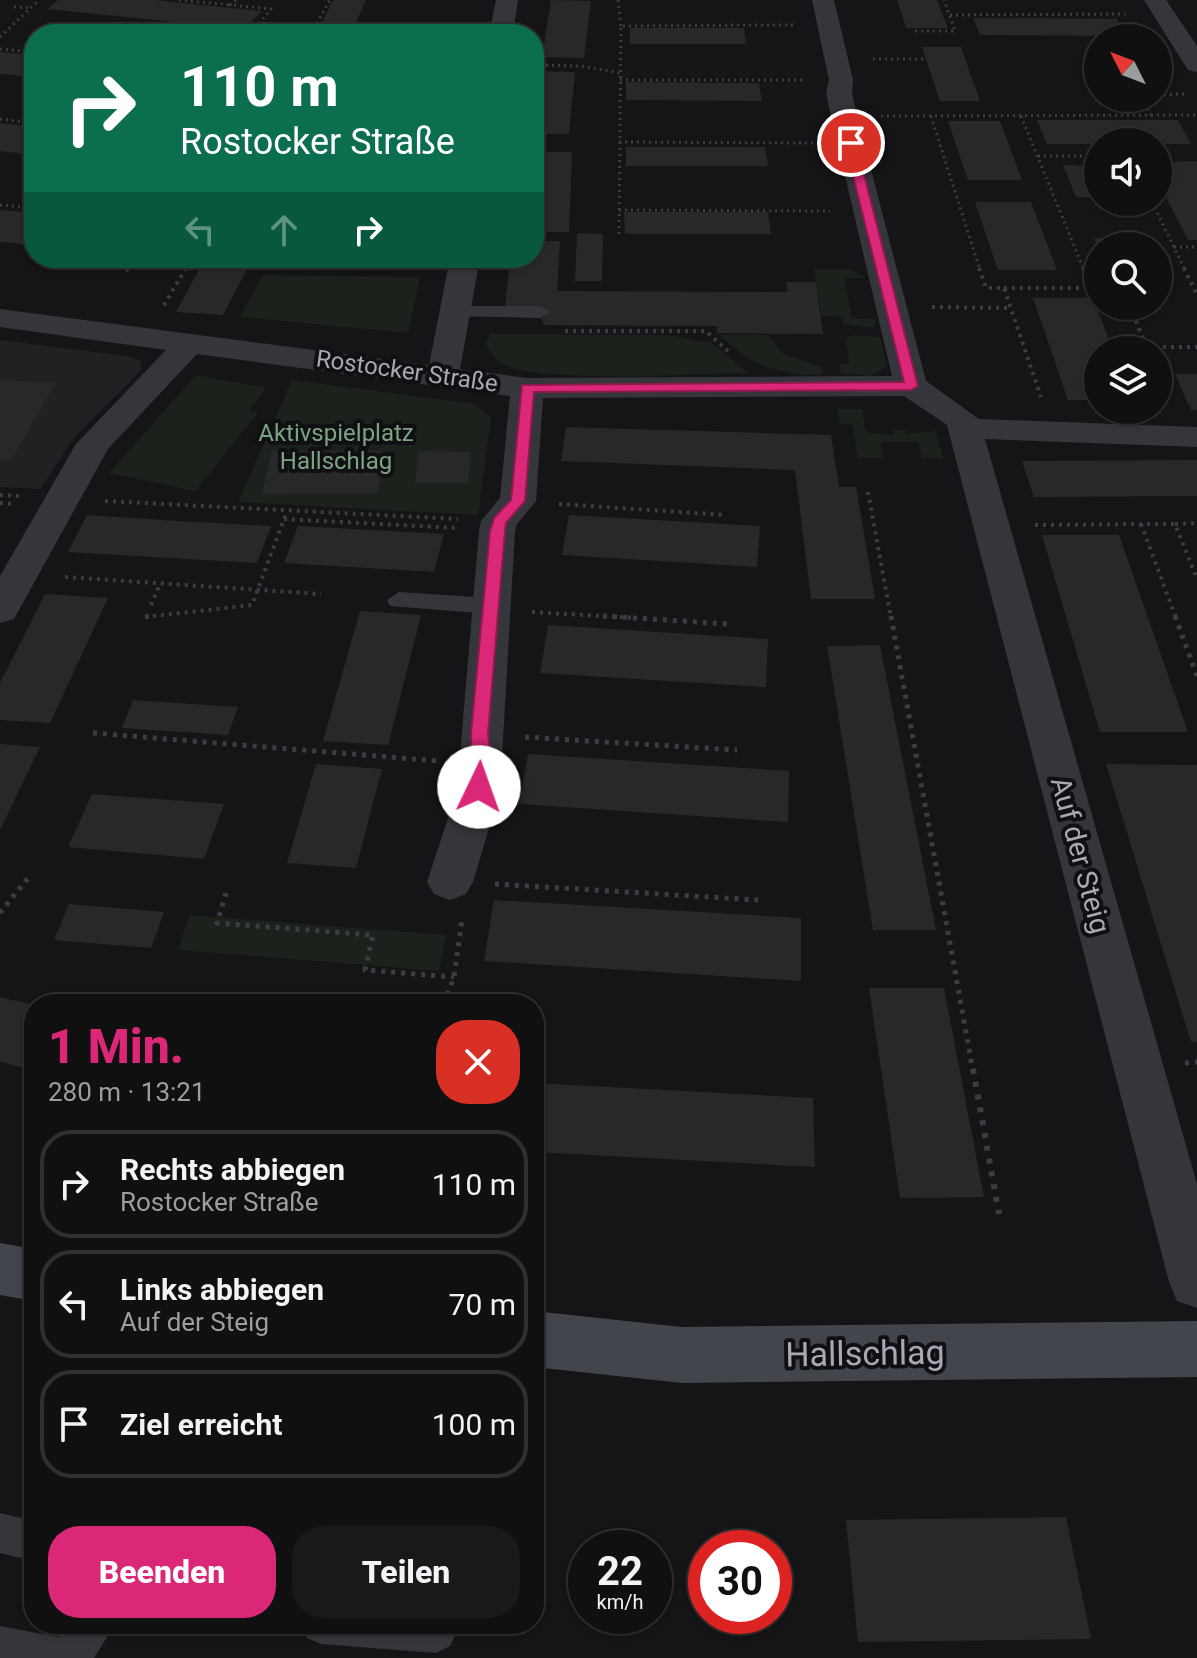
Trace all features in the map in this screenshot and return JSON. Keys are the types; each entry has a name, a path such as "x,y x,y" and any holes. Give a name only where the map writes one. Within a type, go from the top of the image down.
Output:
{"main road":[{"path":"0,1269 24,1273"},
{"name":"Hallschlag","path":"544,1340 682,1355 1197,1349"}],"street":[{"path":"503,24 507,0"},
{"path":"823,0 838,69 844,116 911,386 963,420 965,429 1051,429 1197,437"},
{"path":"1160,7 1197,65"},
{"path":"443,375 464,268"},
{"name":"Rostocker Straße","path":"0,318 527,388 911,386"},
{"path":"7,593 93,444 190,343"},
{"path":"450,882 472,830 483,765 480,734 491,608 527,388"},
{"name":"Auf der Steig","path":"965,429 1197,1282"}],"lane":[{"path":"457,312 540,312"},
{"path":"399,600 491,608"},
{"path":"0,1533 24,1539"},
{"path":"0,1647 66,1658 86,1634"},
{"path":"402,1634 435,1638"}],"path":[{"path":"1,35 39,0"},
{"path":"179,0 271,9 259,24"},
{"path":"230,5 236,0"},
{"path":"316,24 330,0"},
{"path":"618,0 621,26 619,234"},
{"path":"915,31 955,31 944,0"},
{"path":"14,7 31,8"},
{"path":"950,15 1160,7"},
{"path":"621,26 770,25"},
{"path":"0,49 24,51"},
{"path":"620,80 838,69 923,59"},
{"path":"544,65 581,66 620,73"},
{"path":"844,116 1197,115"},
{"path":"931,116 986,288 1084,288"},
{"path":"1021,116 1084,271"},
{"path":"0,119 24,122"},
{"path":"619,142 779,142"},
{"path":"1038,156 1084,156"},
{"path":"0,205 24,207"},
{"path":"619,210 867,211"},
{"path":"1159,216 1197,295"},
{"path":"1174,247 1197,247"},
{"path":"146,337 186,268"},
{"path":"1004,288 1051,429"},
{"path":"891,307 1011,308"},
{"path":"557,331 706,331 718,340"},
{"path":"1172,348 1197,347"},
{"path":"868,492 999,1214"},
{"path":"62,498 287,511 725,515"},
{"path":"145,617 252,605 287,511"},
{"path":"284,519 449,528"},
{"path":"1030,525 1197,523"},
{"path":"1141,524 1197,676"},
{"path":"1175,524 1197,579"},
{"path":"151,605 160,584"},
{"path":"7,593 160,584 321,594"},
{"path":"491,608 728,624"},
{"path":"93,733 385,757"},
{"path":"480,734 737,750"},
{"path":"0,913 28,878"},
{"path":"450,882 758,900"},
{"path":"226,893 217,923 373,935 365,970 454,977"},
{"path":"448,994 454,977 463,923"}],"shaded area":[{"path":"0,340 126,356 141,361 141,370 73,439 40,489 0,487"}],"green space":[{"path":"814,269 849,269 866,278 844,278 852,318 876,319 874,328 843,324 842,317 822,316"},
{"path":"263,275 420,277 408,333 240,317"},
{"path":"491,334 667,335 712,343 748,373 585,376 524,371 505,365 493,356 485,343"},
{"path":"719,335 768,335 784,354 822,367 823,372 803,375 765,366 742,354"},
{"path":"852,335 880,337 887,366 871,376 841,373 840,364 849,363 846,338"},
{"path":"196,375 266,388 249,410 258,413 195,491 109,473"},
{"name":"Aktivspielplatz Hallschlag","path":"292,380 475,404 491,418 478,515 238,502"},
{"path":"837,409 862,409 866,432 894,435 894,430 906,430 907,434 936,431 943,459 922,458 918,442 881,442 883,458 858,458 852,424 840,424"},
{"path":"190,915 446,935 439,971 178,950"}],"building":[{"path":"58,0 154,0 262,11 249,24 195,24 47,9"},
{"path":"333,0 366,0 355,24 322,23"},
{"path":"551,0 591,1 584,58 544,57"},
{"path":"897,0 937,0 948,28 906,28"},
{"path":"973,18 1117,19 1120,24 1084,24 1084,36 980,35"},
{"path":"630,28 744,28 746,44 630,44"},
{"path":"922,47 961,47 980,101 940,101"},
{"path":"0,52 24,54 24,76 0,74"},
{"path":"544,71 575,72 569,134 544,134"},
{"path":"626,82 759,83 762,101 626,100"},
{"path":"1037,120 1178,120 1191,144 1172,144 1172,128 1084,128 1084,144 1047,144"},
{"path":"948,121 1000,121 1022,180 968,180"},
{"path":"0,123 24,126 24,154 0,151"},
{"path":"626,147 765,147 768,166 626,166"},
{"path":"544,152 572,152 569,232 544,232"},
{"path":"1197,161 1197,240 1188,240 1172,209 1172,162"},
{"path":"1063,165 1084,166 1084,197 1076,197"},
{"path":"975,202 1031,202 1057,270 998,270"},
{"path":"0,210 24,212 24,244 0,242"},
{"path":"624,212 768,212 771,234 625,234"},
{"path":"577,233 603,234 602,281 575,281"},
{"path":"544,241 560,241 557,291 788,292 786,282 816,282 823,334 717,333 717,326 544,325 540,316 505,308 509,268 544,268"},
{"path":"200,268 247,268 223,315 176,312"},
{"path":"276,268 426,268 426,269"},
{"path":"1033,298 1084,298 1084,320 1101,320 1108,336 1084,336 1084,400 1068,400"},
{"path":"1175,374 1197,374 1197,410 1191,410"},
{"path":"0,380 56,383 11,460 0,459"},
{"path":"566,427 831,435 839,487 856,487 875,599 811,599 795,470 561,461"},
{"path":"272,451 385,451 378,493 262,494"},
{"path":"419,451 471,452 468,483 415,483"},
{"path":"1197,460 1197,496 1034,497 1022,461"},
{"path":"87,515 271,526 257,563 68,552"},
{"path":"569,515 760,526 757,567 562,555"},
{"path":"298,526 444,534 434,572 284,563"},
{"path":"1042,535 1119,535 1188,732 1100,732"},
{"path":"45,594 108,598 50,723 0,720 0,683"},
{"path":"360,611 421,615 388,745 323,741"},
{"path":"548,625 768,639 766,687 540,673"},
{"path":"880,645 936,930 873,930 827,646"},
{"path":"133,700 238,707 228,735 122,728"},
{"path":"0,744 40,747 0,830"},
{"path":"528,754 789,771 788,822 519,804"},
{"path":"316,764 382,769 356,868 287,863"},
{"path":"1106,764 1197,765 1197,1042 1191,1042"},
{"path":"92,794 224,804 204,859 68,847"},
{"path":"494,900 801,918 801,981 484,961"},
{"path":"69,904 164,912 151,948 54,940"},
{"path":"869,988 944,988 984,1197 900,1198"},
{"path":"0,997 24,1003 24,1068 0,1062"},
{"path":"544,1084 813,1098 815,1167 544,1153"},
{"path":"1066,1517 1091,1639 858,1642 846,1520"}],"route":[{"path":"479,787 483,765 480,734 497,531 499,521 518,501 527,388 911,386 851,143"}]}
